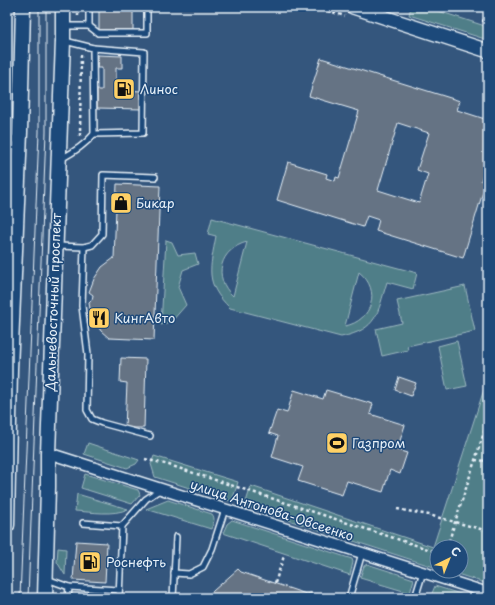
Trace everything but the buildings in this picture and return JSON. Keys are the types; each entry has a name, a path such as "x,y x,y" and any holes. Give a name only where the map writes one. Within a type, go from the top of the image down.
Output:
{"main road":[{"path":"7,525 8,364 11,251 20,132 23,7"},
{"name":"Дальневосточный проспект","path":"44,598 63,7"}],"street":[{"path":"353,7 373,10 488,51"},
{"name":"улица Антонова-Овсеенко","path":"48,453 488,593"}],"lane":[{"path":"89,7 89,26"},
{"path":"63,26 89,26 98,33 147,33 147,7"},
{"path":"63,41 93,48 144,52 143,133 94,134"},
{"path":"59,160 76,150 94,134 93,48"},
{"path":"7,144 20,132"},
{"path":"56,246 84,248 92,245 102,234 103,175 155,177"},
{"path":"84,248 82,306 88,354 87,410 92,419 150,436"},
{"path":"118,598 122,526 146,499 162,489"},
{"path":"174,573 189,574 203,567 212,549 225,509"},
{"path":"83,523 122,526"},
{"path":"173,598 176,537"},
{"path":"349,598 362,553"},
{"path":"415,598 423,572"},
{"path":"45,578 69,587 119,590"},
{"path":"68,598 69,587"}],"path":[{"path":"7,45 8,7"},
{"path":"78,7 79,26"},
{"path":"483,22 488,7"},
{"path":"76,150 80,135 81,46"},
{"path":"450,539 488,420"},
{"path":"145,459 169,465 429,549"},
{"path":"475,460 488,461"},
{"path":"397,508 488,531"},
{"path":"275,584 284,556"}],"green space":[{"path":"411,7 426,7 488,27 488,40 409,15"},
{"path":"212,218 417,273 413,289 387,282 378,311 369,325 353,334 341,337 230,308 216,291 213,283 211,267 216,236 208,234","holes":["247,242 233,296 226,289 223,281 221,272 222,264 230,251","359,272 366,279 370,287 372,296 371,304 362,318 345,326"]},
{"path":"166,240 172,242 178,255 195,253 198,264 183,270 178,287 186,305 172,321 161,325"},
{"path":"465,286 475,331 407,346 408,350 382,356 376,329 402,323 397,301"},
{"path":"457,341 467,386 447,390 438,346"},
{"path":"488,377 488,584 469,578 469,539 436,539"},
{"path":"88,443 139,460 136,464 127,468 84,454"},
{"path":"154,456 238,482 233,498 230,501 155,477 151,464"},
{"path":"85,474 138,490 140,495 132,504 81,488"},
{"path":"251,486 429,546 429,565 248,507 246,502"},
{"path":"77,494 128,509 109,513 75,511"},
{"path":"168,500 212,514 214,520 211,529 146,509"},
{"path":"232,520 352,559 353,562 350,575 223,533 227,524"},
{"path":"58,548 66,549 65,575 57,562"},
{"path":"367,564 414,579 410,593 360,578 364,566"},
{"path":"435,586 473,598 430,598"}],"tram line":[{"path":"20,598 39,132 39,7"},
{"path":"28,598 46,132 46,7"}],"place":[{"name":"Линос","path":"124,89"},
{"name":"Бикар","path":"121,203"},
{"name":"КингАвто","path":"99,318"},
{"name":"Газпром","path":"337,443"},
{"name":"Роснефть","path":"90,562"}]}
